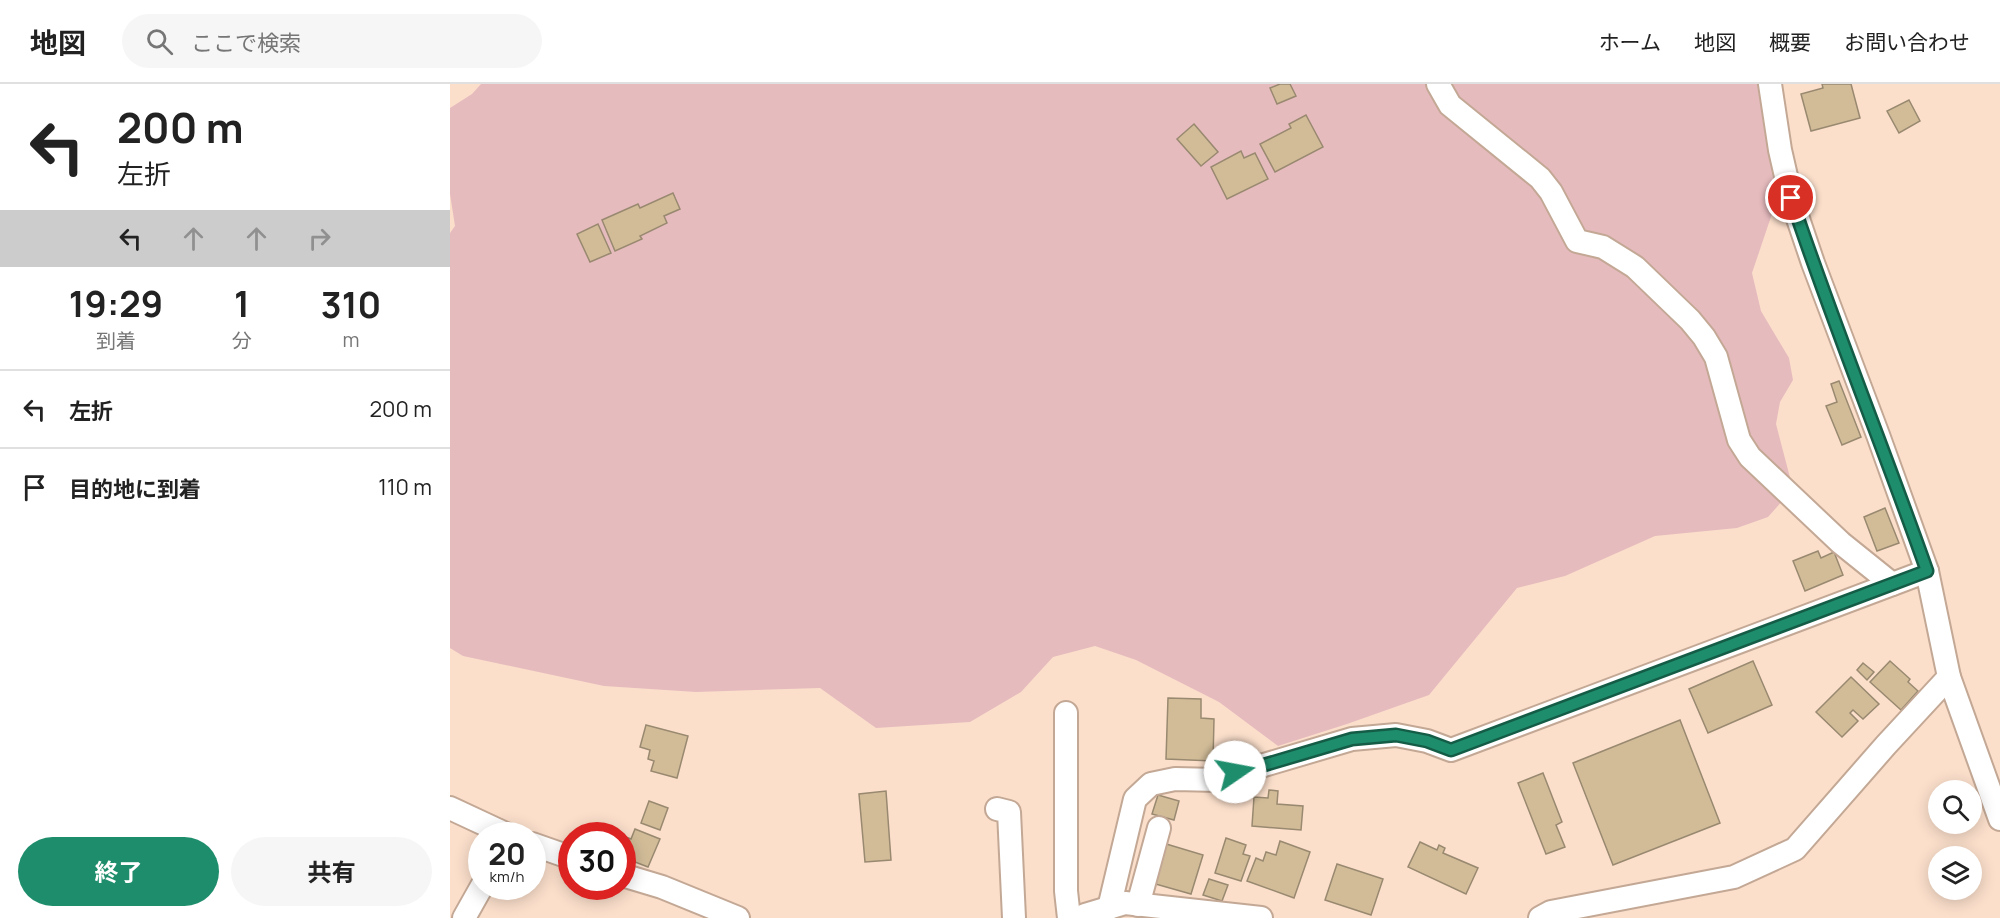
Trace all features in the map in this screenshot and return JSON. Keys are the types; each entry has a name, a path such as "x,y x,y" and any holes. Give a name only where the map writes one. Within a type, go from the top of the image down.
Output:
{"street":[{"path":"1438,84 1450,105 1540,178 1551,192 1577,242 1603,247 1635,267 1690,320 1716,357 1739,440 1750,457 1841,543 1893,584"},
{"path":"1770,84 1781,160 1791,198 1927,571 1949,677 2000,819"},
{"path":"1109,908 1135,799 1151,784 1175,779 1218,780 1235,772 1352,739 1396,735 1427,741 1451,750 1927,571"},
{"path":"1540,918 1551,912 1734,877 1795,849 1833,808 1886,744 1949,677"},
{"path":"1066,712 1066,891 1069,918"},
{"path":"450,808 480,822"},
{"path":"997,809 1009,812 1014,918"},
{"path":"1138,905 1159,828"},
{"path":"636,879 662,887 738,918"},
{"path":"464,918 474,900"},
{"path":"1082,918 1085,915 1125,903 1261,918"}],"shaded area":[{"path":"481,84 1759,84 1775,172 1775,205 1752,273 1761,311 1789,358 1793,380 1780,402 1776,424 1793,489 1768,517 1737,528 1655,536 1565,576 1517,588 1429,695 1278,746 1219,702 1136,660 1095,646 1053,657 1021,692 970,722 876,728 820,688 696,692 604,686 463,656 450,648 450,233 455,226 450,194 450,108 472,94"}],"building":[{"path":"1280,84 1290,84 1296,96 1277,104 1270,88"},
{"path":"1822,84 1851,84 1860,118 1811,131 1801,94 1823,88"},
{"path":"1909,100 1920,121 1899,133 1887,111"},
{"path":"1306,115 1323,147 1275,172 1260,144 1291,128 1289,124"},
{"path":"1194,124 1218,152 1201,166 1177,139"},
{"path":"1241,151 1244,158 1255,153 1268,179 1227,199 1211,167"},
{"path":"673,193 680,209 664,216 667,223 640,236 642,239 615,251 602,220 638,204 640,208"},
{"path":"598,224 611,253 590,262 577,234"},
{"path":"1839,381 1861,437 1842,445 1826,406 1837,402 1831,384"},
{"path":"1885,508 1899,543 1877,551 1864,517"},
{"path":"1818,551 1821,558 1834,552 1843,575 1805,591 1793,561"},
{"path":"1753,661 1772,705 1708,733 1689,689"},
{"path":"1890,661 1910,679 1908,682 1918,691 1901,710 1870,682"},
{"path":"1863,663 1874,672 1867,680 1857,670"},
{"path":"1851,677 1879,704 1863,719 1853,710 1850,713 1858,721 1842,737 1816,712"},
{"path":"1168,698 1201,699 1201,718 1214,719 1213,761 1166,759"},
{"path":"1680,720 1720,823 1613,865 1573,763"},
{"path":"646,725 688,736 677,778 651,771 654,761 648,759 650,750 640,747"},
{"path":"1543,773 1562,822 1556,825 1565,847 1546,854 1518,783"},
{"path":"1269,790 1278,791 1277,804 1303,806 1301,830 1252,826 1254,797 1268,798"},
{"path":"886,791 891,860 865,862 859,794"},
{"path":"1158,795 1179,801 1174,820 1152,814"},
{"path":"649,801 668,808 660,830 641,823"},
{"path":"636,829 660,839 648,867 636,862"},
{"path":"1226,838 1246,845 1243,854 1250,856 1241,881 1215,873"},
{"path":"1280,841 1310,852 1294,898 1247,881 1256,858 1263,861 1266,852 1276,855"},
{"path":"1420,842 1437,850 1439,845 1445,848 1443,853 1478,868 1466,894 1408,867"},
{"path":"1163,843 1203,855 1191,894 1152,883"},
{"path":"1337,864 1383,879 1371,915 1325,900"},
{"path":"1209,879 1228,885 1222,901 1203,895"}],"route":[{"path":"1235,772 1352,739 1396,735 1427,741 1451,750 1927,571 1791,198"}]}
